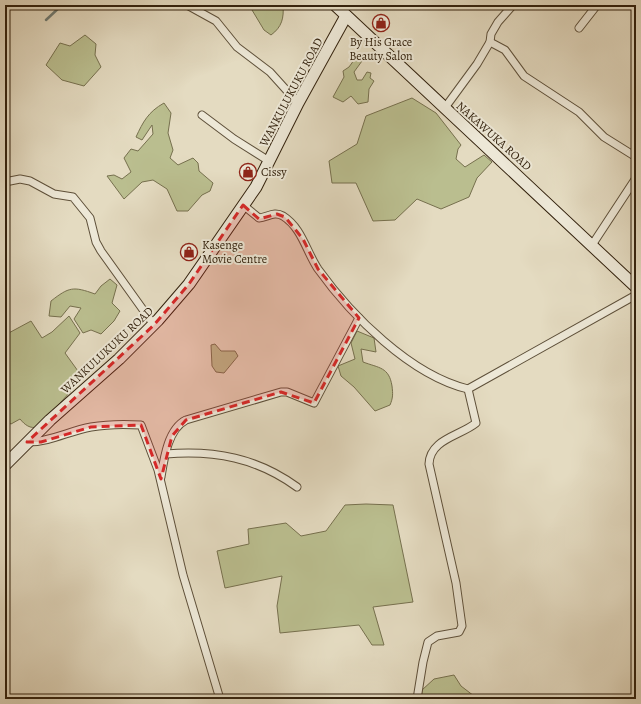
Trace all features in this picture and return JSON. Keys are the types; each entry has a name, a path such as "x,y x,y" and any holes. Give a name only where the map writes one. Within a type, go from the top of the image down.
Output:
{"main road":[{"name":"NAKAWUKA ROAD","path":"335,5 444,109 508,165 636,287"},
{"name":"WANKULUKUKU ROAD","path":"5,465 27,442 119,359 154,325 189,284 256,187 298,103 346,16"}],"street":[{"path":"187,5 216,21 237,47 270,72 298,103"},
{"path":"444,109 460,90 490,42 491,34 498,22 513,5"},
{"path":"580,28 597,5"},
{"path":"490,42 505,50 524,76 579,112 604,137 636,157"},
{"path":"202,115 234,139 269,161"},
{"path":"592,245 636,178"},
{"path":"5,182 20,179 30,181 54,194 74,197 90,218 96,242 101,251 154,325"},
{"path":"243,205 259,218 276,214 284,217 303,239 318,269 359,318 377,335 428,374 468,389 636,295"},
{"path":"161,479 166,454 174,431 180,422 281,392 287,392 314,403 359,318"},
{"path":"417,699 428,642 437,636 459,632 462,626 456,583 429,464 429,456 440,443 476,423 468,389"},
{"path":"27,442 47,441 91,427 128,424 141,426 161,479 183,574 220,699"},
{"path":"166,454 202,452 222,454 272,471 297,487"}],"highlighted area":[{"path":"243,205 259,219 277,214 285,217 303,239 318,269 359,318 314,403 281,392 186,420 172,436 161,479 141,425 91,427 41,442 27,442 154,325 189,284"}],"green space":[{"path":"249,5 283,5 282,22 278,29 271,35 264,30"},
{"path":"85,35 96,44 95,55 101,67 84,86 62,80 46,65 60,43 70,46"},
{"path":"357,56 362,61 354,72 357,80 362,80 367,72 371,73 370,78 374,81 369,89 368,102 358,104 351,96 343,102 333,97 344,77 343,71 349,67"},
{"path":"412,98 436,113 461,145 458,149 456,159 465,167 484,155 492,162 477,178 469,197 441,209 417,199 395,220 373,221 356,183 332,183 329,161 357,144 366,116"},
{"path":"164,103 171,113 168,133 173,150 170,158 178,165 193,158 198,163 199,171 213,183 210,191 202,195 188,211 177,211 167,189 153,180 142,182 124,199 107,176 114,175 122,179 131,172 124,158 131,149 138,151 153,134 152,125 142,140 136,137 147,118 158,106"},
{"path":"110,279 117,285 112,303 120,311 114,321 101,334 91,330 83,333 74,319 81,308 70,306 61,317 49,316 51,301 62,293 76,289 95,294 101,286"},
{"path":"69,316 80,333 65,353 83,378 38,427 28,426 20,419 11,424 5,421 5,335 31,321 42,338 52,332"},
{"path":"357,331 374,338 376,352 361,349 363,362 382,369 391,380 392,400 390,405 375,411 354,387 341,376 338,366 355,359 351,343"},
{"path":"215,344 221,351 235,351 238,356 224,373 216,372 212,366 211,345"},
{"path":"345,505 393,505 413,602 373,607 384,645 372,645 359,625 280,633 277,606 282,576 225,588 217,551 249,544 248,529 286,523 301,536 326,531"},
{"path":"454,675 461,686 474,696 475,699 421,699 422,690 434,679"}],"waterway":[{"path":"46,20 62,5"}],"place":[{"name":"By His Grace Beauty Salon","path":"381,23"},
{"name":"Cissy","path":"248,172"},
{"name":"Kasenge Movie Centre","path":"189,252"}]}
